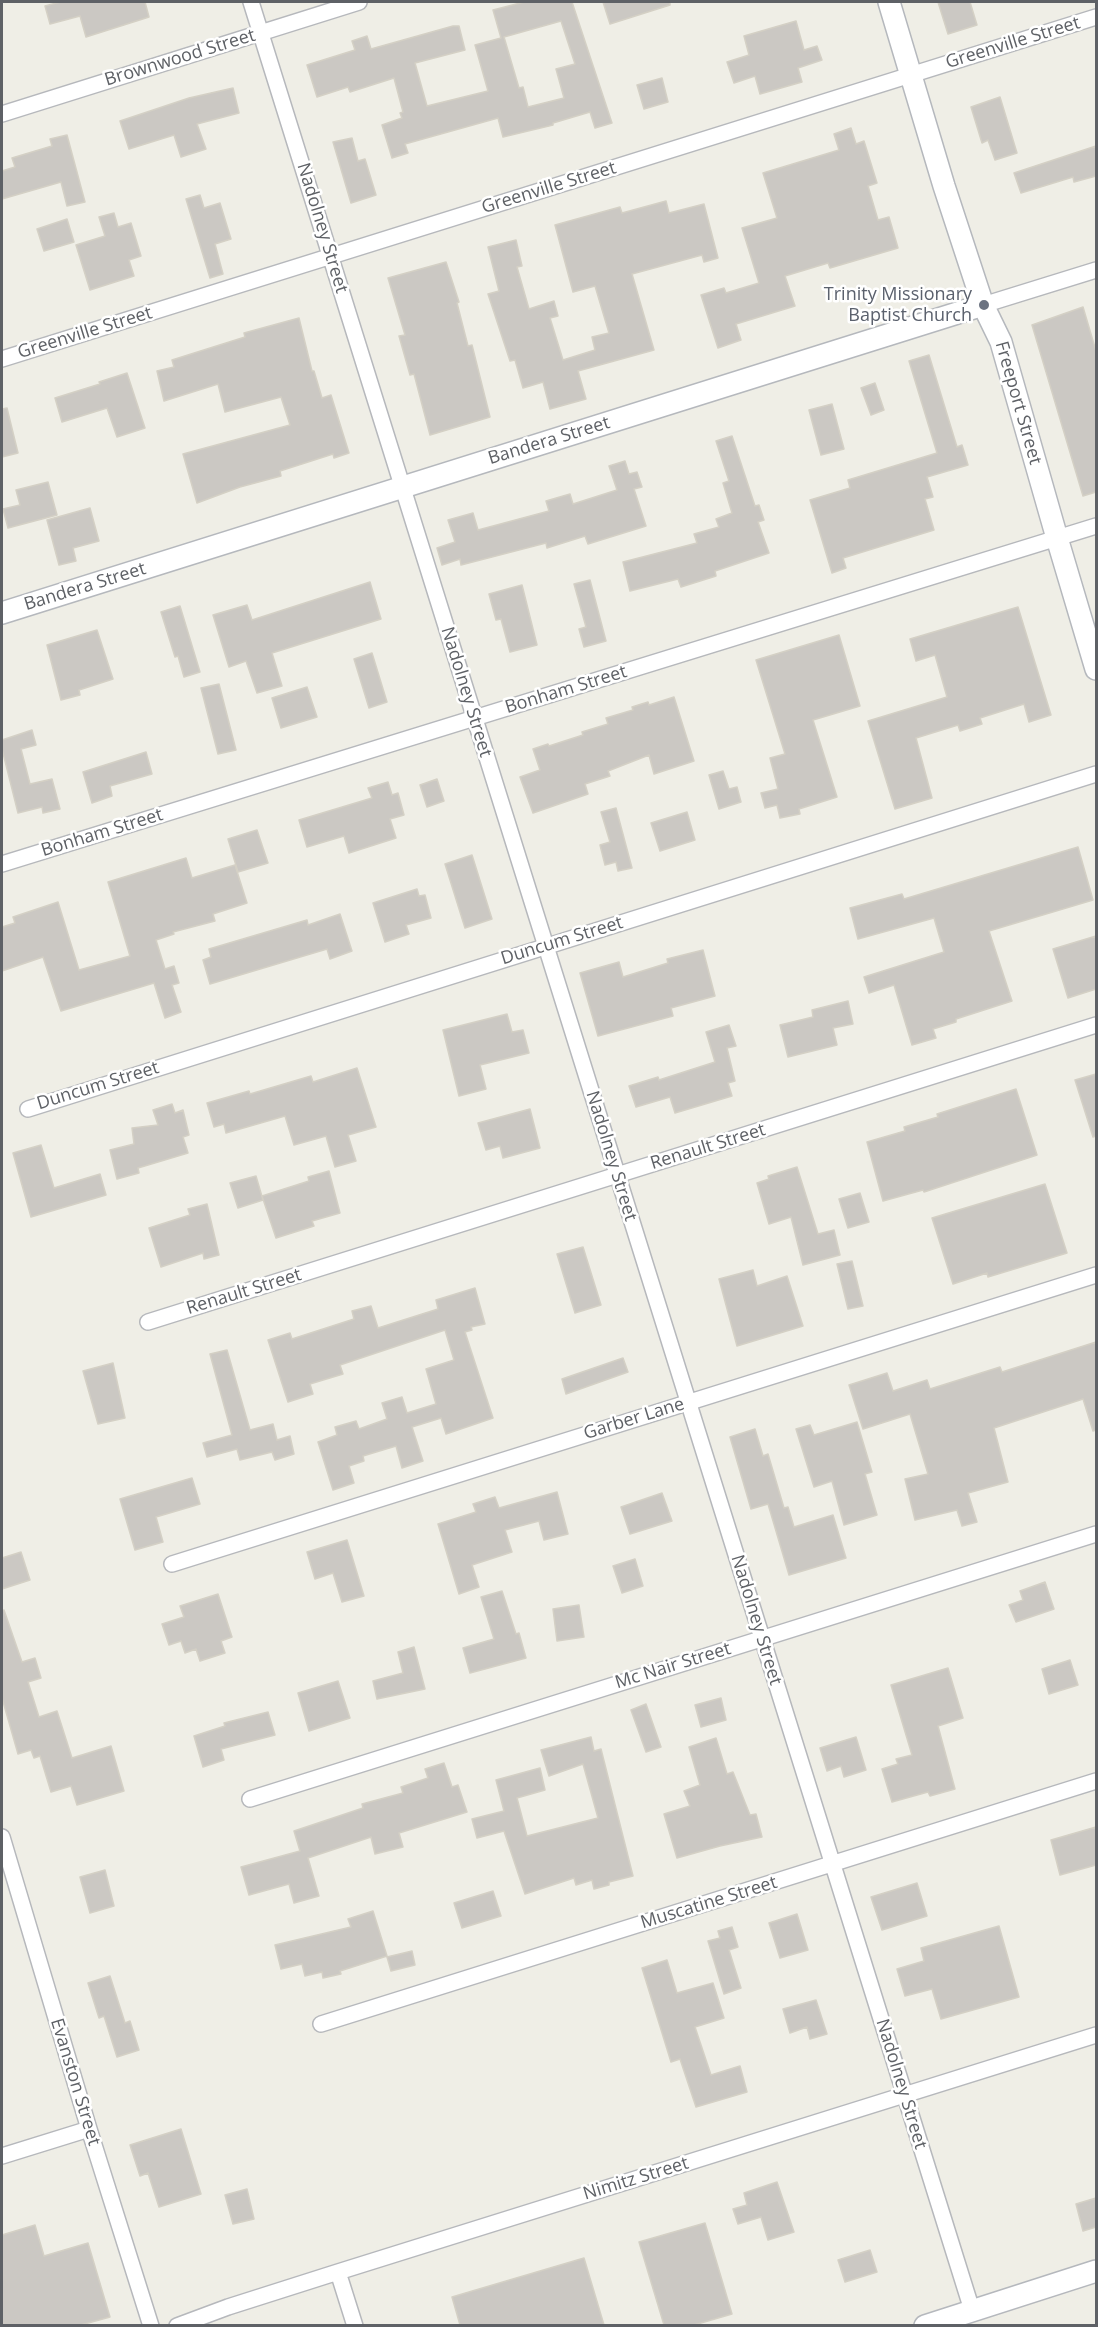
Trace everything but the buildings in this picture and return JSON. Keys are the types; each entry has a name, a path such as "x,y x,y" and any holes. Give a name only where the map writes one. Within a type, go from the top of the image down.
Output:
{"street":[{"name":"Nadolney Street","path":"251,2 972,2310"},
{"name":"Brownwood Street","path":"2,114 359,2"},
{"name":"Freeport Street","path":"889,2 944,186 983,305 1001,342 1096,669"},
{"name":"Greenville Street","path":"2,359 1096,17"},
{"name":"Bandera Street","path":"2,613 1096,270"},
{"name":"Bonham Street","path":"2,864 1096,526"},
{"name":"Duncum Street","path":"28,1109 1096,774"},
{"name":"Renault Street","path":"148,1322 1096,1026"},
{"name":"Garber Lane","path":"172,1564 1096,1275"},
{"name":"Mc Nair Street","path":"250,1799 1096,1534"},
{"name":"Muscatine Street","path":"321,2024 1096,1781"},
{"name":"Evanston Street","path":"2,1837 6,1865 151,2325"},
{"name":"Nimitz Street","path":"177,2325 338,2272 1096,2035"},
{"path":"2,2156 89,2129"},
{"path":"925,2325 1096,2271"},
{"path":"338,2272 355,2325"}],"place":[{"name":"Trinity Missionary Baptist Church","path":"984,305"}]}
